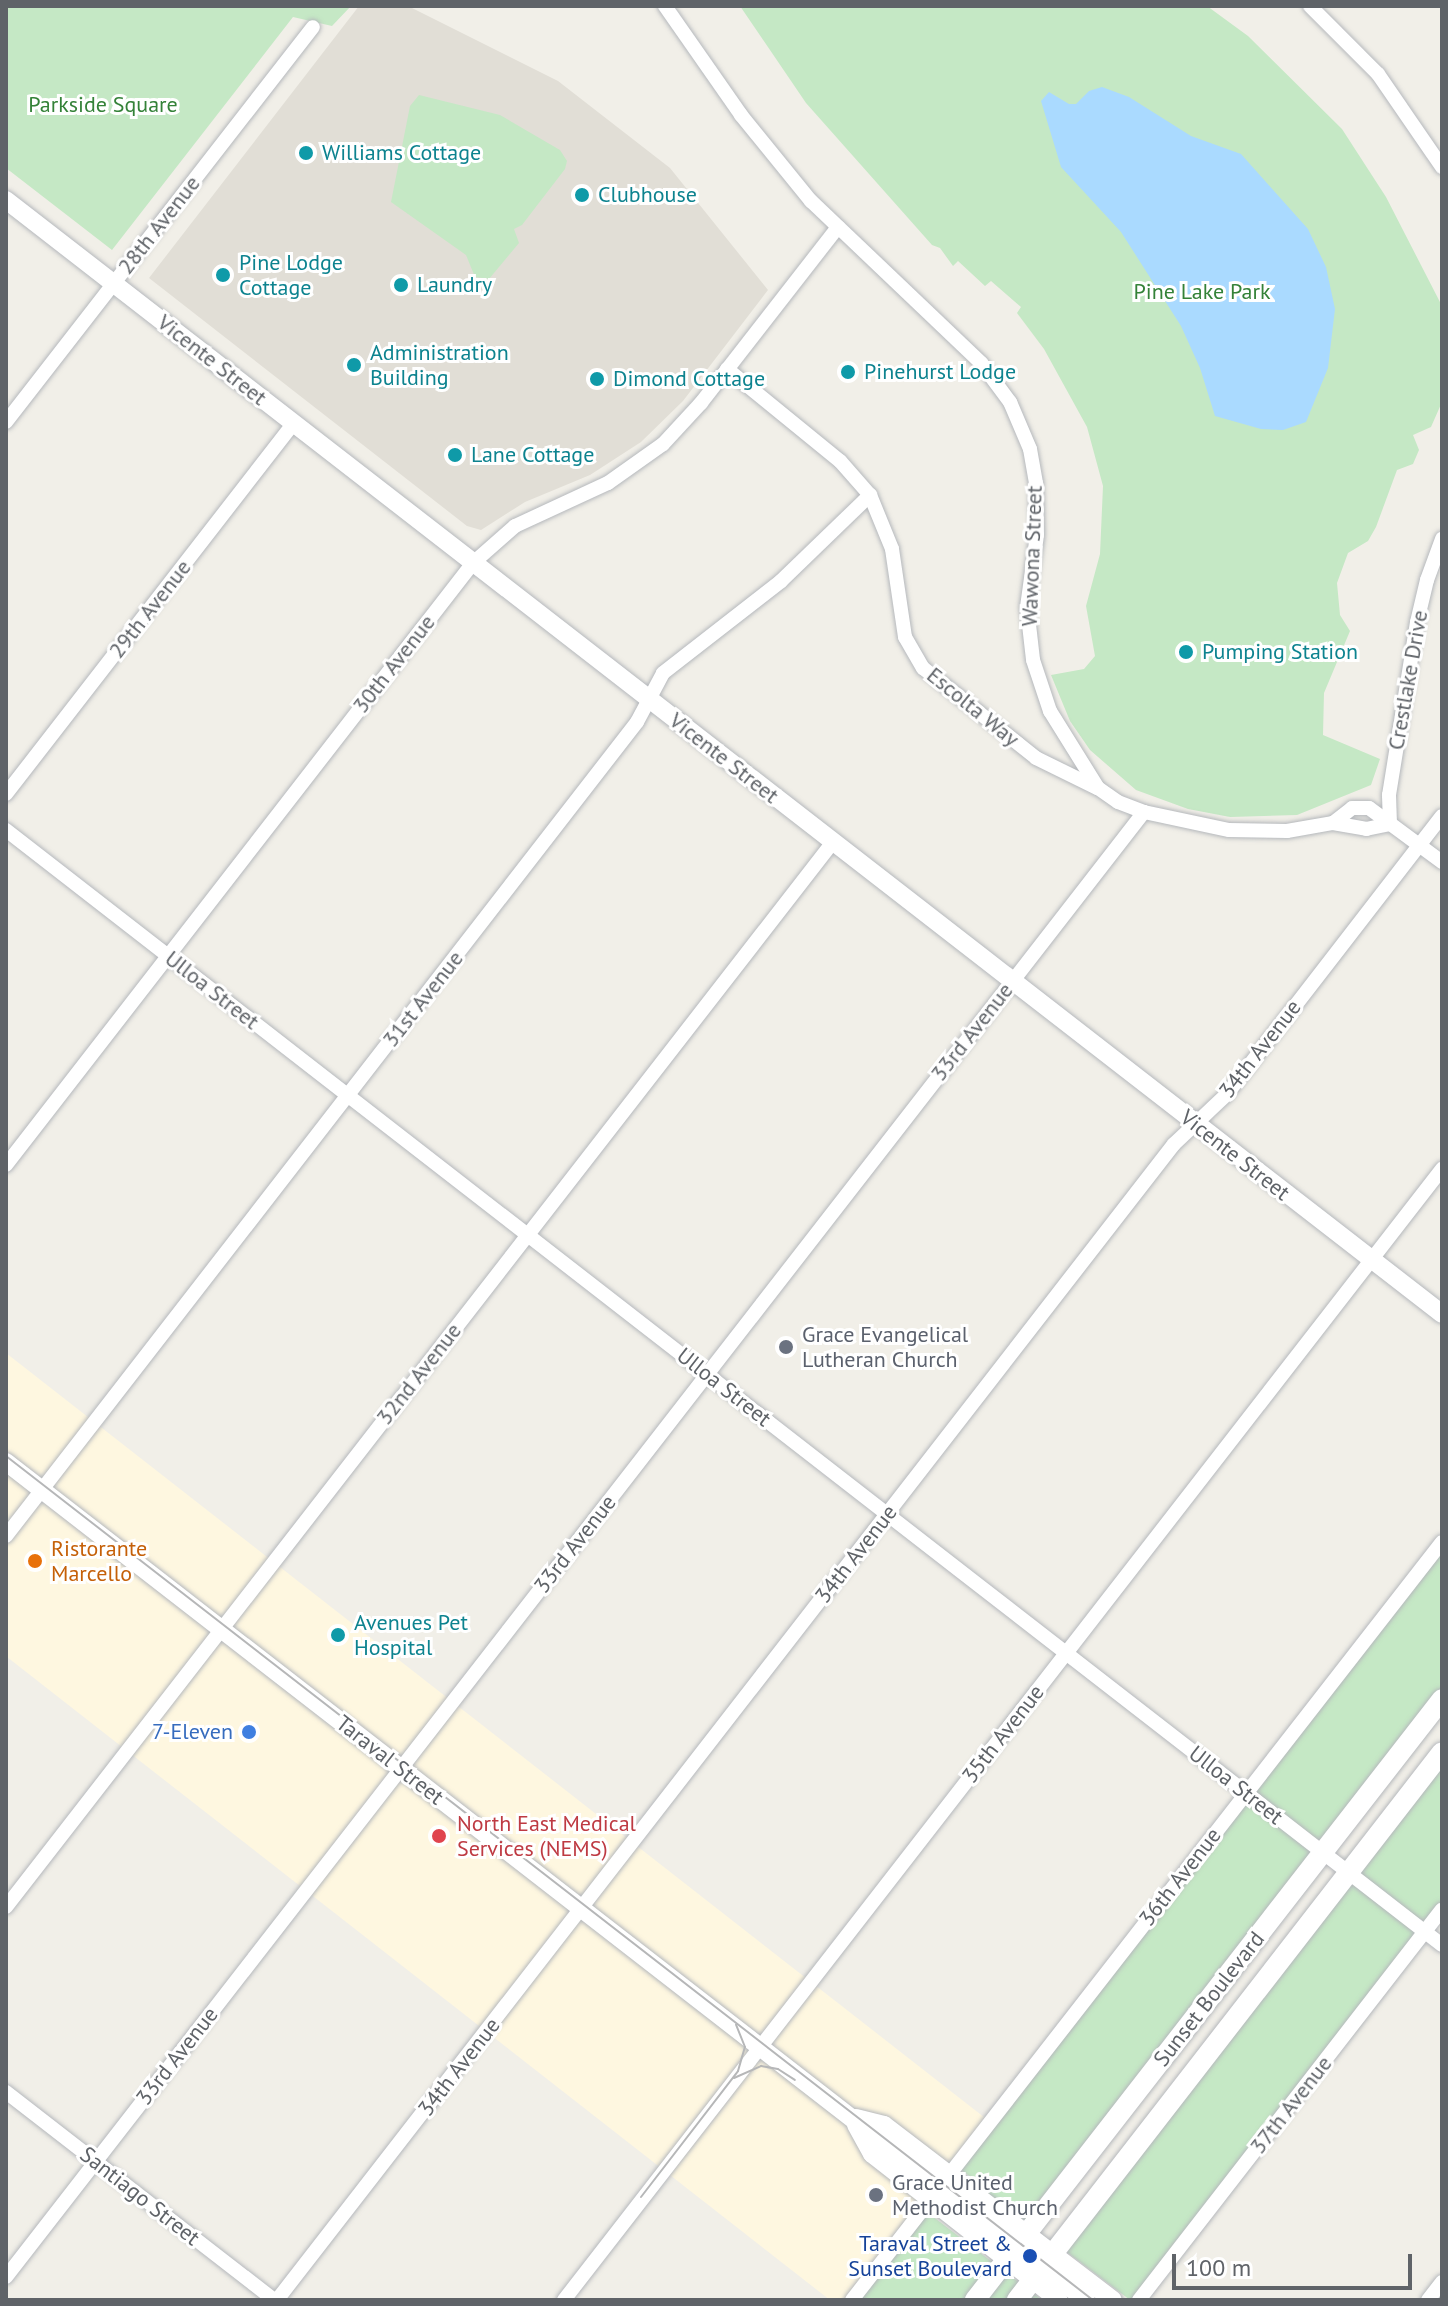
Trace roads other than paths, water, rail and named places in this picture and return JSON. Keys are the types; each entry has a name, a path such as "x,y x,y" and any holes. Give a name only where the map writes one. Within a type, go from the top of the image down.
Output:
{"main road":[{"name":"Sunset Boulevard","path":"975,2300 1442,1699"},
{"name":"Sunset Boulevard","path":"1017,2300 1442,1752"}],"street":[{"name":"Wawona Street","path":"665,6 750,127 838,227 981,363 1018,417 1030,449 1038,500 1027,607 1033,660 1054,719 1098,788 1118,802 1144,812 1186,823 1251,832 1287,831 1333,823 1366,829 1390,824"},
{"path":"1310,6 1378,74 1442,167"},
{"name":"28th Avenue","path":"6,422 313,27"},
{"name":"Vicente Street","path":"6,200 1442,1314"},
{"name":"30th Avenue","path":"6,1165 473,563 515,526 600,487 650,455 688,418 838,227"},
{"name":"Escolta Way","path":"727,369 834,455 870,495 887,533 905,637 919,662 944,687 1036,758 1061,773 1098,788"},
{"name":"29th Avenue","path":"6,794 293,424"},
{"name":"31st Avenue","path":"6,1536 637,722 663,673 781,581 870,495"},
{"name":"Crestlake Drive","path":"1390,824 1390,788 1417,622 1442,539"},
{"name":"Wawona Street","path":"1333,823 1352,808 1364,806 1442,862"},
{"name":"33rd Avenue","path":"6,2277 1144,812"},
{"name":"34th Avenue","path":"276,2300 1174,1144 1227,1094 1442,816"},
{"name":"Ulloa Street","path":"6,830 1442,1945"},
{"name":"32nd Avenue","path":"6,1907 833,842"},
{"name":"35th Avenue","path":"564,2300 1442,1169"},
{"name":"Taraval Street","path":"6,1462 1086,2300"},
{"name":"36th Avenue","path":"949,2175 1442,1542"},
{"name":"37th Avenue","path":"1139,2300 1442,1910"},
{"name":"Santiago Street","path":"6,2092 276,2300"},
{"name":"Taraval Street","path":"850,2116 884,2125 949,2175 1017,2247 1043,2267 1113,2300"},
{"name":"Taraval Street","path":"850,2116 872,2154 930,2200 1017,2247"},
{"path":"852,2300 930,2200"},
{"name":"Taraval Street","path":"1043,2267 1059,2300"},
{"path":"1428,2300 1442,2282"}],"water":[{"path":"1102,87 1129,97 1191,136 1241,154 1308,229 1326,267 1335,309 1328,368 1306,422 1283,430 1261,429 1215,416 1200,368 1181,326 1121,232 1061,167 1041,101 1049,92 1069,104 1076,104 1089,91"}],"tram line":[{"path":"6,1456 1093,2300"},
{"path":"641,2197 738,2071 745,2047 736,2025"},
{"path":"734,2078 761,2066 778,2069 795,2080"}],"place":[{"name":"Williams Cottage","path":"306,153"},
{"name":"Clubhouse","path":"582,195"},
{"name":"Pine Lodge Cottage","path":"223,275"},
{"name":"Laundry","path":"401,285"},
{"name":"Administration Building","path":"354,365"},
{"name":"Pinehurst Lodge","path":"848,372"},
{"name":"Dimond Cottage","path":"597,379"},
{"name":"Lane Cottage","path":"455,455"},
{"name":"Pumping Station","path":"1186,652"},
{"name":"Grace Evangelical Lutheran Church","path":"786,1347"},
{"name":"Ristorante Marcello","path":"35,1561"},
{"name":"Avenues Pet Hospital","path":"338,1635"},
{"name":"7-Eleven","path":"249,1732"},
{"name":"North East Medical Services (NEMS)","path":"439,1836"},
{"name":"Grace United Methodist Church","path":"876,2195"},
{"name":"Taraval Street & Sunset Boulevard","path":"1030,2256"}],"park label":[{"name":"Parkside Square","path":"103,105"},
{"name":"Pine Lake Park","path":"1202,292"}]}
